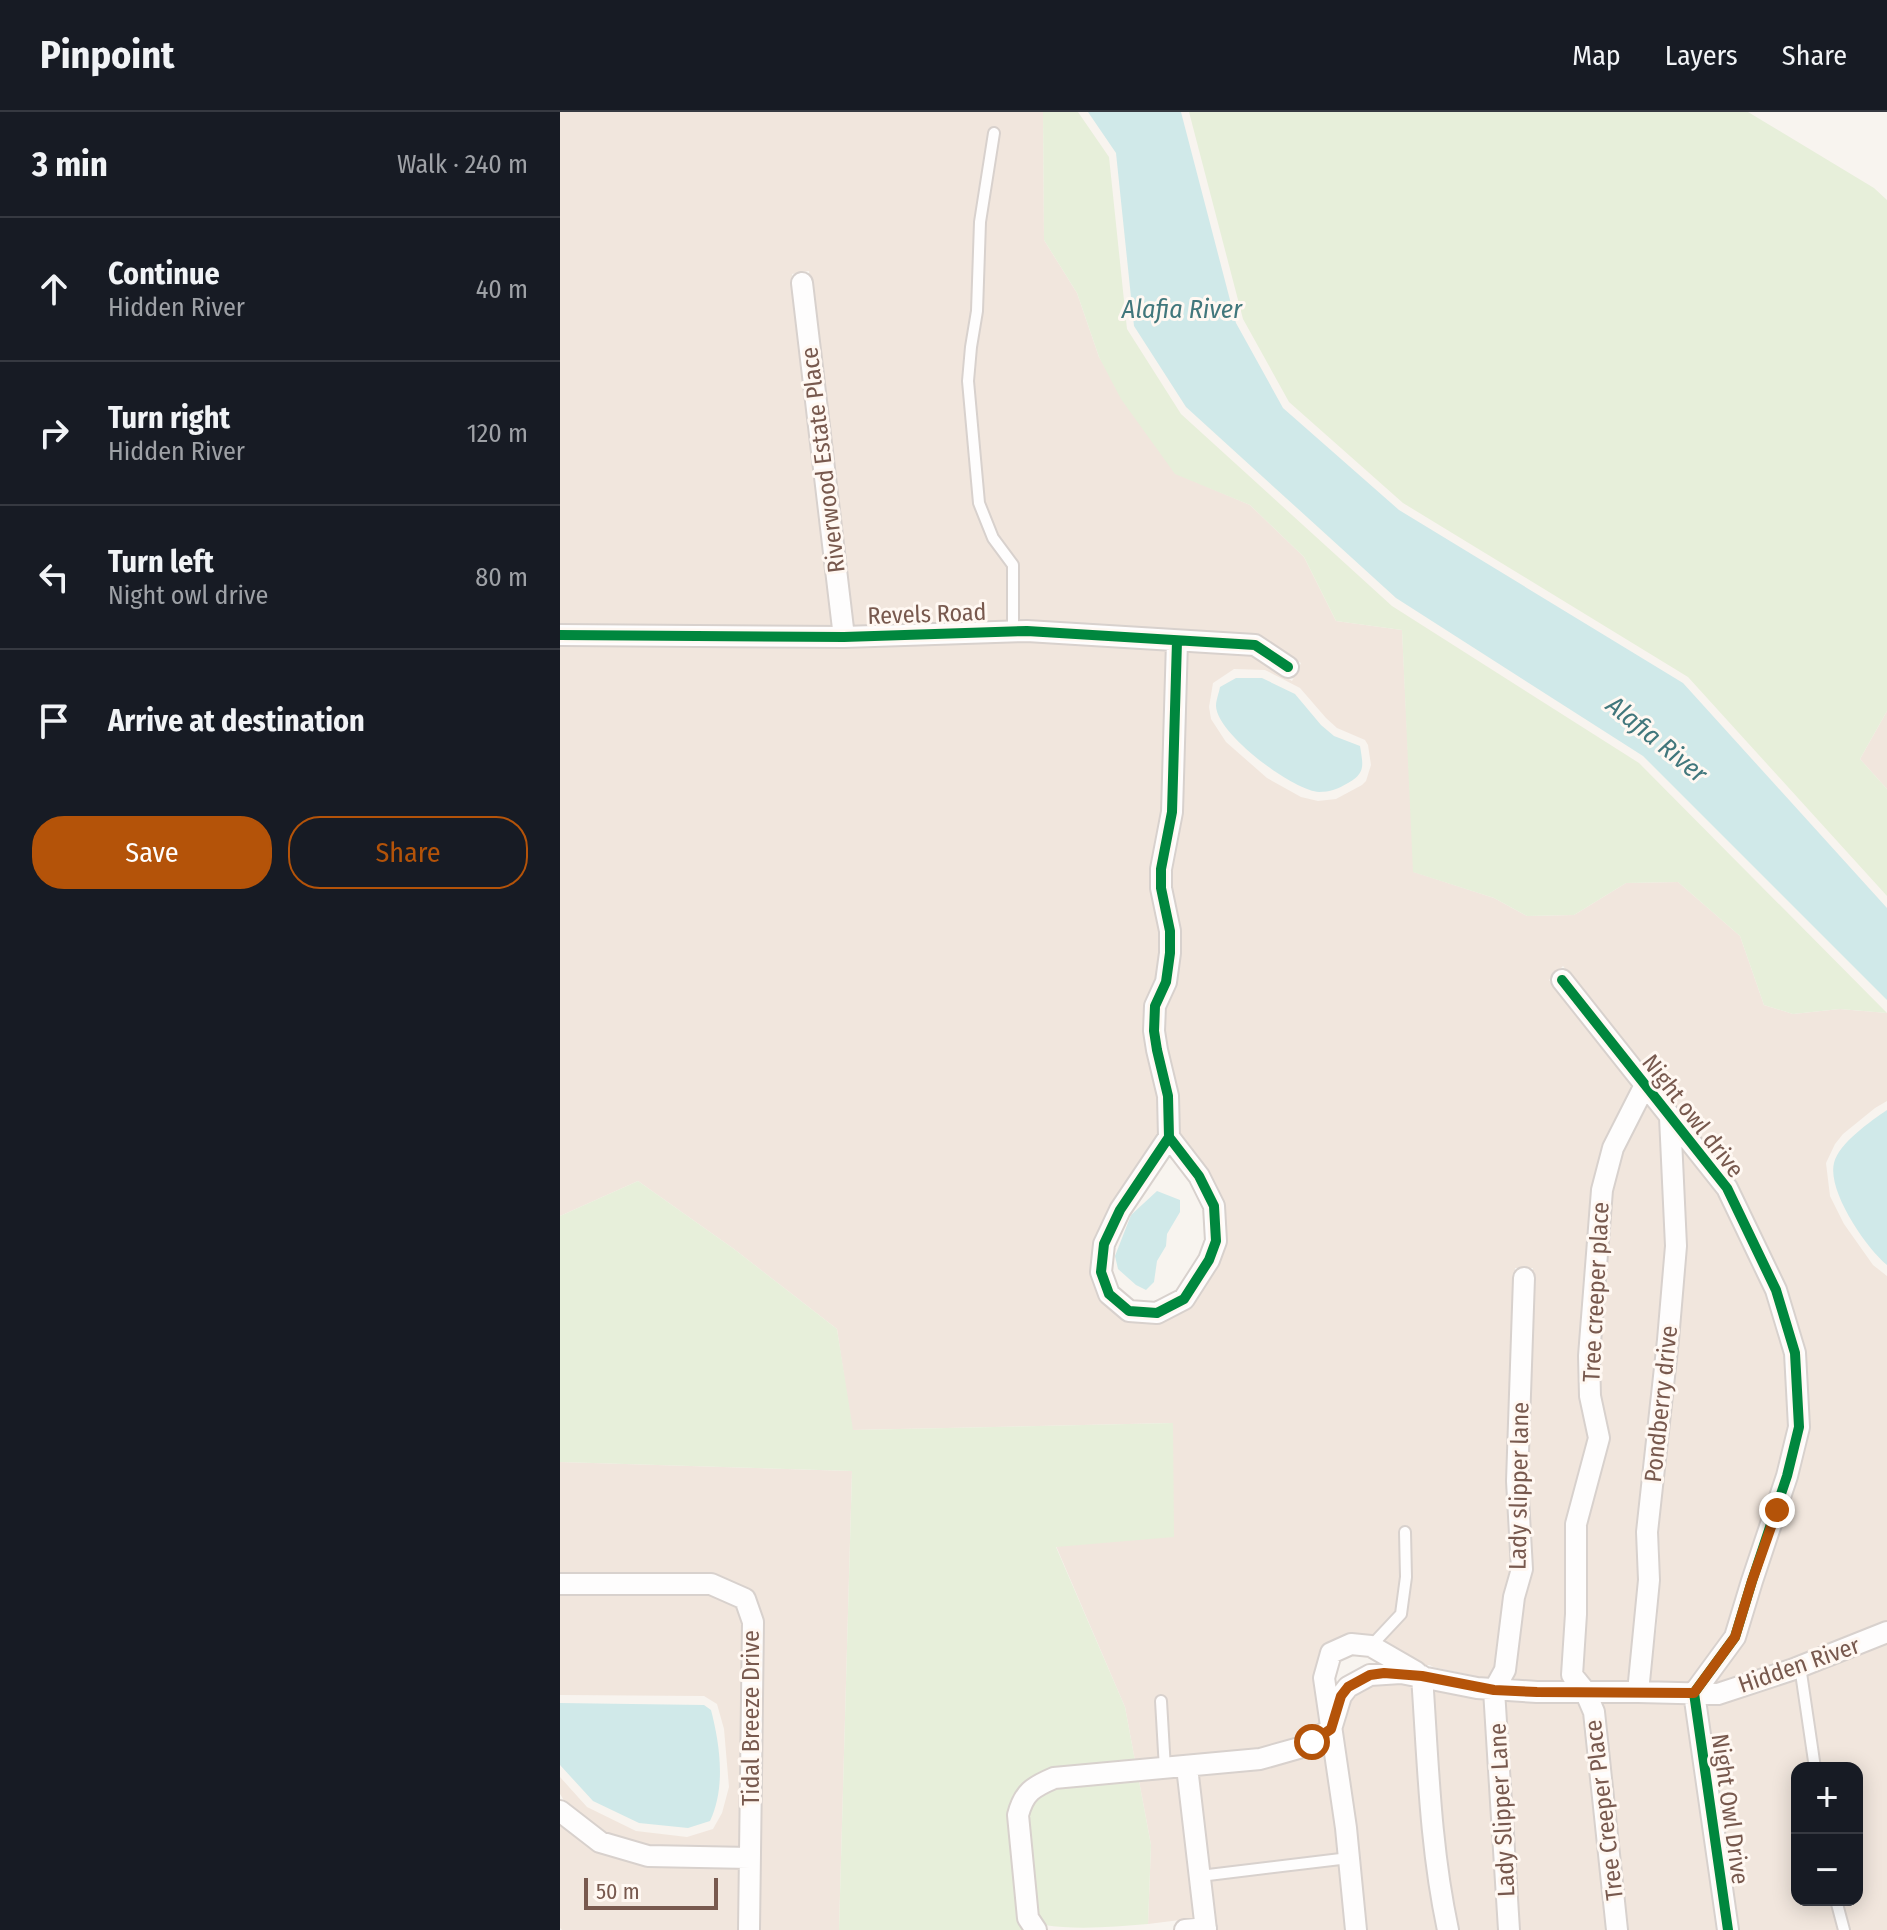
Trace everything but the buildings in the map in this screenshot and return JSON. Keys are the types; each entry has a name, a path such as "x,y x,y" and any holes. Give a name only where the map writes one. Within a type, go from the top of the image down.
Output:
{"street":[{"name":"Riverwood Estate Place","path":"802,283 844,637"},
{"name":"Revels Road","path":"560,635 844,637 1027,631 1255,645 1288,667"},
{"path":"1169,1137 1199,1176 1214,1206 1216,1241 1209,1260 1184,1299 1157,1313 1129,1311 1109,1294 1101,1272 1104,1244 1120,1210 1169,1137 1168,1096 1154,1031 1155,1006 1166,982 1170,953 1161,869 1172,812 1177,641"},
{"name":"Night owl drive","path":"1562,980 1727,1188 1776,1290 1795,1353 1799,1427 1787,1476 1735,1637 1694,1693"},
{"name":"Tree creeper place","path":"1585,1691 1572,1675 1576,1524 1599,1438 1590,1396 1589,1356 1602,1190 1613,1148 1645,1085"},
{"name":"Pondberry drive","path":"1638,1692 1649,1580 1647,1532 1676,1246 1670,1117"},
{"name":"Lady slipper lane","path":"1494,1690 1505,1670 1514,1597 1522,1569 1517,1481 1524,1278"},
{"name":"Tidal Breeze Drive","path":"560,1584 711,1584 745,1599 753,1622 749,1930"},
{"name":"Hidden River","path":"1331,1729 1341,1696 1357,1680 1370,1675 1422,1676 1494,1690 1718,1694 1887,1632"},
{"name":"Hidden River","path":"1356,1930 1324,1678 1331,1653 1351,1644 1371,1646 1422,1676"},
{"path":"1422,1676 1431,1809 1448,1930"},
{"name":"Lady Slipper Lane","path":"1494,1690 1509,1930"},
{"name":"Tree Creeper Place","path":"1585,1691 1594,1712 1617,1930"},
{"name":"Night Owl Drive","path":"1694,1693 1728,1930"},
{"path":"1036,1930 1028,1918 1018,1815 1022,1799 1036,1786 1054,1778 1260,1759 1299,1748 1331,1729"},
{"path":"1187,1767 1200,1876 1199,1929"},
{"path":"560,1811 600,1842 648,1856 750,1858"}],"lane":[{"path":"994,133 980,222 977,311 968,381 979,503 993,538 1013,565 1013,631"},
{"path":"1371,1646 1401,1614 1406,1577 1405,1532"},
{"path":"1800,1666 1814,1762"},
{"path":"1161,1701 1165,1769"},
{"path":"1200,1876 1349,1858"},
{"path":"1838,1906 1844,1930"}],"shaded area":[{"path":"560,112 1043,112 1044,240 1077,293 1099,357 1175,473 1250,505 1304,557 1336,621 1402,630 1414,872 1494,898 1527,916 1574,915 1626,883 1678,882 1740,936 1764,1005 1793,1014 1840,1009 1887,1013 1887,1101 1843,1134 1826,1163 1830,1196 1844,1224 1873,1265 1887,1276 1887,1621 1791,1659 1714,1683 1744,1640 1796,1479 1808,1426 1733,1182 1563,966 1549,980 1719,1195 1767,1294 1786,1355 1789,1426 1778,1473 1727,1632 1690,1682 1649,1681 1657,1625 1660,1555 1657,1518 1641,1555 1638,1624 1631,1681 1590,1681 1584,1673 1585,1526 1601,1462 1598,1356 1589,1437 1574,1501 1567,1681 1510,1681 1527,1481 1533,1268 1515,1268 1508,1481 1513,1568 1496,1667 1489,1679 1425,1665 1375,1637 1348,1634 1327,1643 1322,1650 1315,1679 1320,1724 1307,1733 1259,1749 1135,1761 1125,1707 1056,1546 1173,1423 852,1430 837,1329 734,1249 638,1181 560,1216 560,646 837,649 1027,641 1167,651 1163,810 1151,869 1161,933 1161,1133 1113,1204 1100,1298 1123,1319 1157,1324 1192,1305 1216,1266 1222,1201 1206,1169 1179,1133 1177,1093 1164,1031 1170,870 1186,652 1253,656 1292,681 1301,663 1256,635 1027,620 852,626 809,271 792,274 833,626 560,625","holes":["1234,669 1265,670 1300,688 1337,728 1365,740 1371,765 1362,785 1336,799 1318,801 1301,797 1267,778 1226,742 1211,719 1209,707 1213,683"]},
{"path":"1887,711 1887,789 1860,759"},
{"path":"560,1462 852,1471 839,1930 758,1930 754,1595 748,1589 711,1573 560,1574"},
{"path":"709,1594 738,1607 743,1624 741,1848 649,1846 604,1832 565,1802 560,1794 560,1777 587,1807 636,1831 687,1837 713,1829 722,1813 729,1787 724,1729 717,1704 704,1696 560,1695 560,1595"},
{"path":"1887,1644 1887,1930 1738,1930 1705,1704 1797,1678"},
{"path":"1372,1685 1414,1685 1439,1930 1366,1930 1341,1727 1354,1695"},
{"path":"1432,1689 1486,1699 1499,1930 1458,1930 1447,1876"},
{"path":"1504,1701 1579,1702 1585,1715 1608,1930 1518,1930"},
{"path":"1599,1702 1686,1703 1719,1930 1626,1930"},
{"path":"1324,1746 1337,1830 1347,1930 1216,1930 1197,1776 1262,1770 1301,1759"},
{"path":"1179,1778 1196,1918 1148,1924 1151,1845 1139,1781"},
{"path":"560,1823 595,1850 645,1866 740,1868 739,1930 562,1930"}],"green space":[{"path":"1043,112 1078,112 1109,157 1127,329 1181,414 1392,606 1639,763 1887,1013 1840,1009 1793,1014 1764,1005 1740,936 1678,882 1626,883 1574,915 1527,916 1494,898 1413,872 1402,630 1336,621 1304,557 1250,505 1175,474 1121,399 1099,357 1077,293 1044,240"},
{"path":"1189,112 1748,112 1874,188 1887,200 1887,711 1860,759 1887,789 1887,896 1688,677 1403,503 1289,402 1243,319"},
{"path":"638,1181 734,1249 837,1329 853,1430 1173,1423 1174,1537 1056,1547 1125,1707 1135,1761 1054,1767 1032,1776 1016,1791 1009,1812 1025,1930 839,1930 852,1471 560,1462 560,1216"},
{"path":"1139,1781 1151,1845 1148,1924 1082,1928 1044,1925 1037,1914 1027,1816 1030,1805 1040,1795 1057,1788"}],"water":[{"name":"Alafia River","path":"1088,112 1181,112 1236,323 1283,408 1399,510 1683,683 1887,908 1887,1000 1643,756 1396,598 1186,407 1134,326 1116,153"},
{"path":"1236,678 1262,678 1295,694 1334,736 1360,746 1362,763 1358,776 1337,788 1319,792 1292,782 1258,759 1229,731 1216,706 1220,687"},
{"path":"1887,1110 1887,1265 1850,1218 1833,1175 1834,1163 1842,1148 1856,1133"},
{"path":"1157,1191 1180,1200 1180,1212 1167,1234 1166,1246 1157,1261 1154,1282 1146,1290 1118,1269 1115,1256 1131,1215"},
{"path":"560,1703 704,1705 711,1710 717,1737 720,1780 710,1821 688,1828 639,1823 593,1801 560,1765"}],"cycle path":[{"path":"560,635 844,637 1027,631 1255,645 1288,667"},
{"path":"1169,1137 1199,1176 1214,1206 1216,1241 1209,1260 1184,1299 1157,1313 1129,1311 1109,1294 1101,1272 1104,1244 1120,1210 1169,1137 1168,1096 1154,1031 1155,1006 1166,982 1170,953 1161,869 1172,812 1177,641"},
{"path":"1562,980 1727,1188 1776,1290 1795,1353 1799,1427 1787,1476 1735,1637 1694,1693 1728,1930"}],"route":[{"path":"1312,1742 1331,1729 1341,1696 1348,1687 1357,1680 1384,1673 1422,1676 1494,1690 1694,1693 1735,1637 1777,1510"}]}
